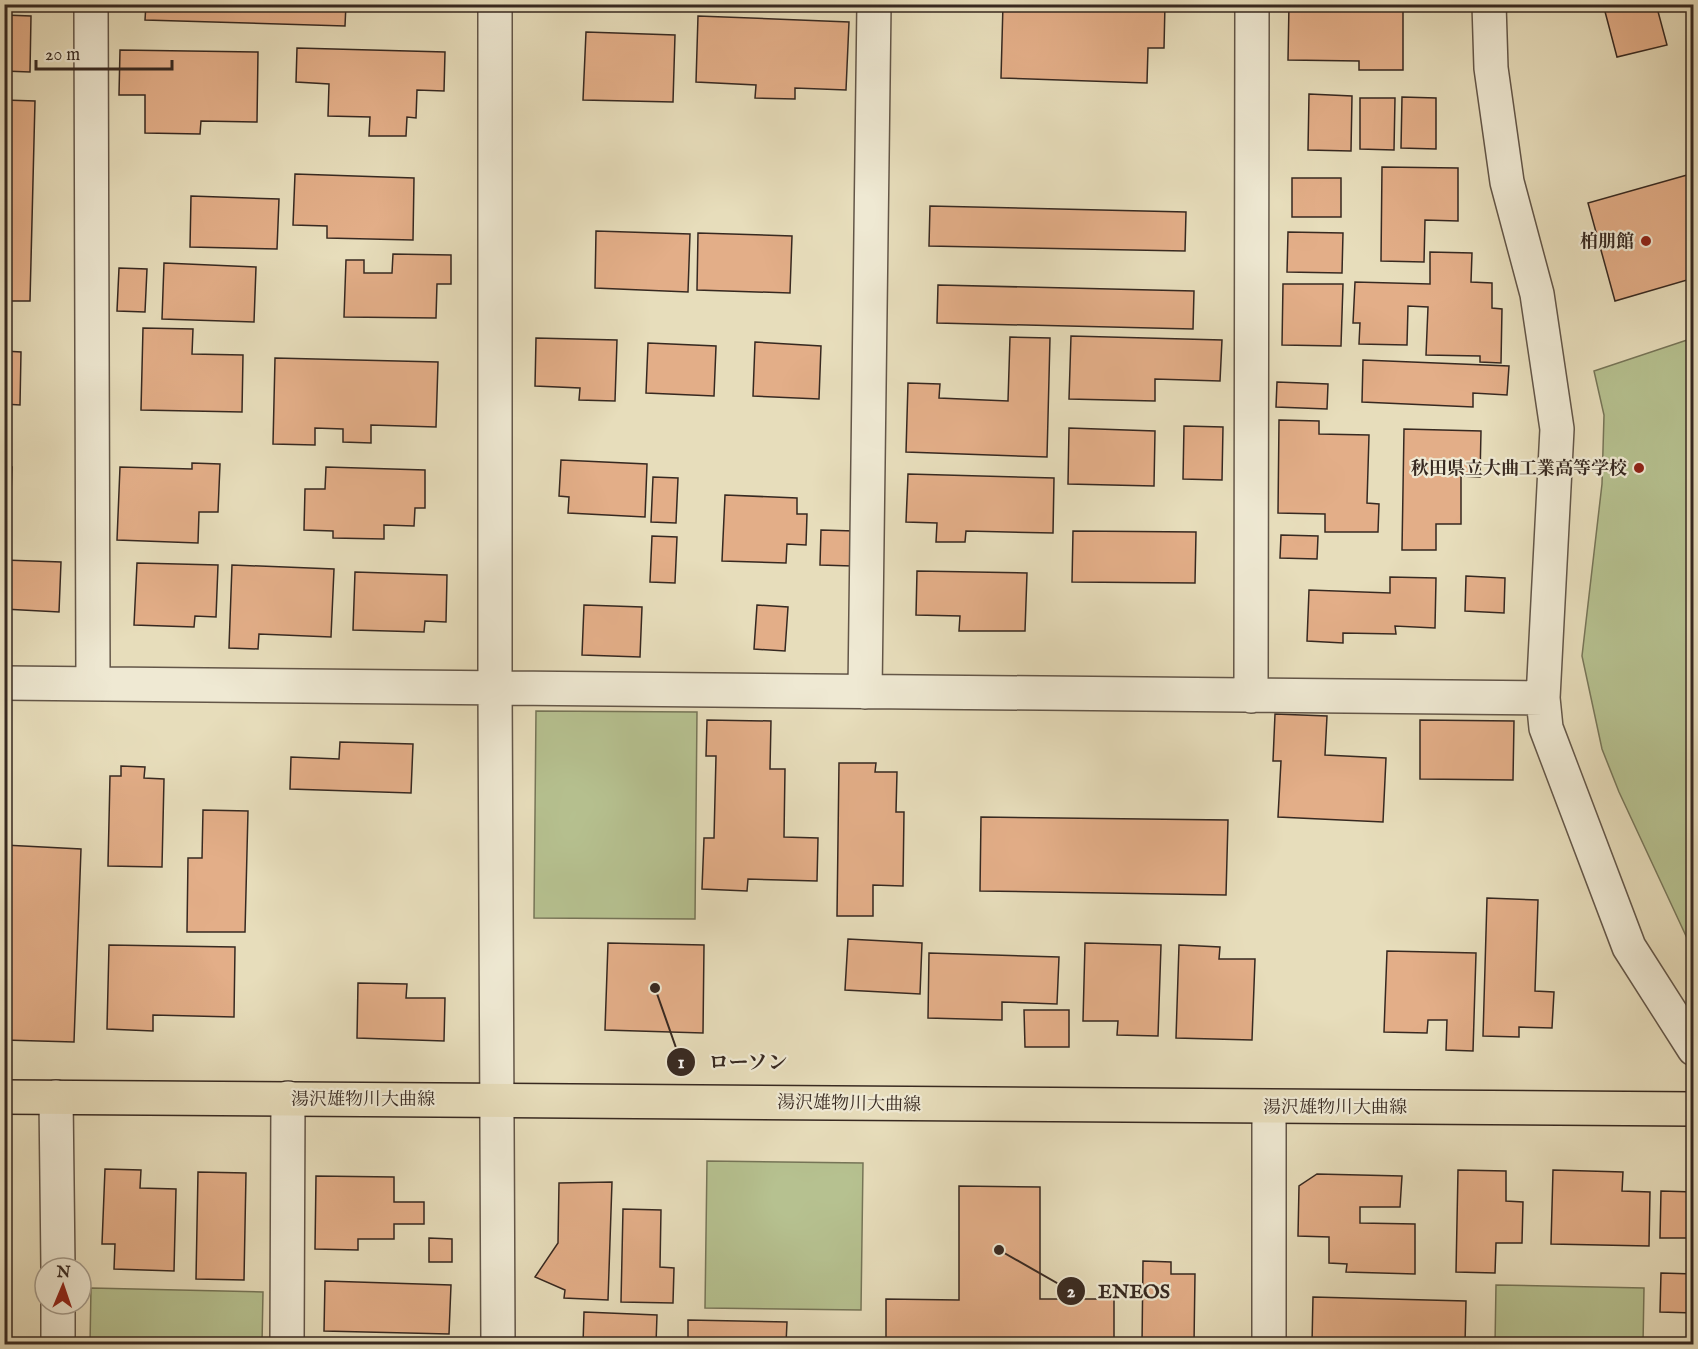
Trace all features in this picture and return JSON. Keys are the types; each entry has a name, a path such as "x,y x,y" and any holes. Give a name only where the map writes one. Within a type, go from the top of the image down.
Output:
{"main road":[{"name":"湯沢雄物川大曲線","path":"4,1097 1694,1109"}],"street":[{"path":"92,4 93,684"},
{"path":"495,4 498,1344"},
{"path":"865,692 874,4"},
{"path":"1251,696 1252,4"},
{"path":"1489,4 1491,68 1507,182 1538,294 1557,429 1543,698 1546,728 1629,947 1694,1049"},
{"path":"4,683 1543,698"},
{"path":"56,1097 58,1256"},
{"path":"287,1344 288,1098"},
{"path":"1269,1107 1269,1344"},
{"path":"58,1316 58,1344"}],"green space":[{"path":"1694,338 1693,951 1619,792 1602,749 1582,656 1602,484 1604,415 1594,371"},
{"path":"536,711 697,712 695,919 534,918"},
{"path":"707,1161 863,1163 861,1310 705,1308"},
{"path":"1496,1285 1644,1288 1643,1344 1495,1344"},
{"path":"93,1288 263,1292 262,1344 90,1344"}],"building":[{"path":"146,4 346,4 345,26 145,20"},
{"path":"374,4 432,4 432,10 374,9"},
{"path":"1003,4 1165,4 1164,48 1148,48 1147,83 1001,78"},
{"path":"1289,4 1403,4 1403,70 1359,70 1359,61 1288,60"},
{"path":"1603,4 1656,4 1667,45 1617,57"},
{"path":"4,15 31,16 30,72 4,71"},
{"path":"698,16 849,22 846,90 795,88 795,99 755,98 756,85 696,82"},
{"path":"586,32 675,35 673,102 583,100"},
{"path":"297,48 445,52 444,91 417,90 416,118 407,117 406,136 369,136 370,117 328,116 329,84 296,82"},
{"path":"120,50 258,52 257,122 201,121 200,134 145,133 145,95 119,95"},
{"path":"1309,94 1352,96 1351,151 1308,150"},
{"path":"1402,97 1436,98 1436,149 1401,148"},
{"path":"1360,98 1395,98 1394,150 1360,149"},
{"path":"4,100 35,101 30,301 4,301"},
{"path":"1382,167 1458,168 1458,221 1425,220 1424,262 1381,261"},
{"name":"柏朋館","path":"1694,173 1694,278 1615,301 1588,203"},
{"path":"295,174 414,178 413,240 327,238 327,226 293,225"},
{"path":"1292,178 1341,178 1341,217 1292,217"},
{"path":"191,196 279,199 277,249 190,247"},
{"path":"930,206 1186,212 1185,251 929,246"},
{"path":"596,231 690,234 688,292 595,288"},
{"path":"1288,232 1343,233 1342,273 1287,272"},
{"path":"698,233 792,236 790,293 697,290"},
{"path":"1430,252 1472,253 1471,282 1492,283 1492,308 1502,309 1501,363 1480,362 1480,356 1426,355 1428,307 1408,306 1407,345 1359,344 1360,323 1353,323 1355,282 1430,284"},
{"path":"393,254 451,255 451,284 437,284 436,318 344,317 346,260 364,260 364,273 392,273"},
{"path":"164,263 256,267 254,322 162,319"},
{"path":"119,268 147,269 145,312 117,311"},
{"path":"1283,284 1343,284 1341,346 1282,345"},
{"path":"938,285 1194,291 1193,329 937,323"},
{"path":"143,328 193,329 192,354 243,355 242,412 141,410"},
{"path":"1071,336 1222,340 1220,381 1155,379 1155,401 1069,399"},
{"path":"1010,337 1050,338 1047,457 906,452 908,383 940,384 939,398 1008,401"},
{"path":"536,338 617,340 615,401 579,400 580,388 535,386"},
{"path":"755,342 821,346 819,399 753,396"},
{"path":"648,343 716,346 714,396 646,393"},
{"path":"4,351 21,352 20,405 4,404"},
{"path":"275,358 438,362 436,427 371,425 371,443 343,442 343,429 315,428 315,445 273,444"},
{"path":"1363,360 1509,366 1507,395 1473,393 1473,407 1362,402"},
{"path":"1277,382 1328,384 1327,409 1276,407"},
{"path":"1279,420 1319,421 1319,434 1369,435 1367,503 1379,504 1378,532 1325,532 1325,514 1278,513"},
{"path":"1184,426 1223,427 1222,480 1183,479"},
{"path":"1069,428 1155,431 1154,486 1068,484"},
{"path":"1404,429 1481,431 1480,477 1461,476 1461,524 1436,524 1436,550 1402,550"},
{"path":"561,460 647,464 645,517 568,513 569,497 559,496"},
{"path":"192,463 220,464 218,512 199,512 198,543 117,540 120,467 192,469"},
{"path":"4,467 12,467 9,548 4,548"},
{"path":"326,467 425,470 425,508 415,508 414,526 384,525 384,539 333,538 333,531 304,530 305,489 325,489"},
{"path":"908,474 1054,478 1053,533 966,531 965,542 936,542 937,523 906,522"},
{"path":"653,477 678,478 676,523 651,522"},
{"path":"725,495 797,498 797,514 807,514 806,545 787,544 786,563 722,561"},
{"path":"821,530 854,531 852,566 820,565"},
{"path":"1073,531 1196,532 1195,583 1072,582"},
{"path":"1281,535 1318,536 1317,559 1280,558"},
{"path":"652,536 677,537 675,583 650,582"},
{"path":"4,560 61,562 59,612 4,609"},
{"path":"137,563 218,565 216,617 195,616 194,627 134,625"},
{"path":"232,565 334,569 331,637 259,634 258,649 229,648"},
{"path":"917,571 1027,573 1025,631 959,631 960,616 916,615"},
{"path":"355,572 447,575 446,622 425,621 424,632 353,630"},
{"path":"1466,576 1505,578 1504,613 1465,611"},
{"path":"1390,577 1436,578 1435,628 1395,626 1396,634 1343,633 1343,643 1307,641 1309,590 1390,593"},
{"path":"584,605 642,607 640,657 582,655"},
{"path":"757,605 788,607 785,651 754,649"},
{"path":"1275,714 1327,716 1325,755 1386,758 1383,822 1278,817 1281,761 1273,761"},
{"path":"707,720 771,721 770,769 785,769 784,837 818,838 817,881 748,879 747,891 702,889 704,838 714,838 716,756 706,756"},
{"path":"1420,720 1514,721 1513,780 1420,779"},
{"path":"340,742 413,744 411,793 290,789 291,757 339,759"},
{"path":"839,763 876,763 875,772 897,772 896,812 904,812 903,886 873,885 873,916 837,916"},
{"path":"121,766 145,767 144,778 164,779 162,867 108,866 110,776 121,776"},
{"path":"203,810 248,811 245,932 187,932 188,858 202,858"},
{"path":"981,817 1228,820 1226,895 980,891"},
{"path":"4,845 81,849 74,1042 4,1040"},
{"path":"1487,898 1538,900 1535,991 1554,992 1552,1028 1519,1027 1519,1037 1483,1036"},
{"path":"848,939 922,943 920,994 845,990"},
{"path":"608,943 704,945 703,1033 605,1030"},
{"path":"1085,943 1161,945 1158,1036 1117,1035 1118,1021 1083,1021"},
{"path":"109,945 235,947 234,1017 153,1015 153,1031 107,1029"},
{"path":"1179,945 1220,947 1219,959 1255,959 1252,1040 1176,1038"},
{"path":"1387,951 1476,953 1473,1051 1446,1050 1447,1020 1428,1020 1427,1033 1384,1032"},
{"path":"929,953 1059,957 1057,1004 1002,1002 1002,1020 928,1018"},
{"path":"358,983 407,984 406,998 445,998 444,1041 357,1038"},
{"path":"1024,1010 1069,1010 1069,1047 1025,1047"},
{"path":"105,1169 141,1170 140,1188 176,1189 174,1271 114,1269 115,1244 102,1244"},
{"path":"1458,1170 1506,1171 1506,1201 1523,1202 1522,1243 1496,1243 1495,1273 1456,1272"},
{"path":"1553,1170 1623,1172 1622,1191 1650,1192 1649,1246 1551,1244"},
{"path":"198,1172 246,1173 244,1280 196,1279"},
{"path":"1317,1174 1402,1176 1400,1207 1360,1207 1360,1223 1415,1224 1415,1274 1346,1272 1347,1264 1329,1263 1329,1237 1298,1236 1299,1186"},
{"path":"316,1176 394,1177 394,1202 424,1202 424,1224 394,1224 394,1239 358,1239 358,1250 315,1249"},
{"path":"612,1182 608,1300 564,1298 565,1290 535,1277 558,1243 559,1183"},
{"path":"959,1186 1040,1187 1040,1299 1114,1299 1114,1344 886,1343 886,1299 959,1300"},
{"path":"1661,1191 1694,1192 1694,1238 1660,1238"},
{"path":"4,1204 8,1204 8,1248 4,1248"},
{"path":"623,1209 661,1210 660,1267 674,1268 673,1303 621,1302"},
{"path":"429,1238 452,1239 452,1262 429,1262"},
{"path":"1143,1261 1171,1262 1171,1274 1195,1274 1194,1344 1142,1344"},
{"path":"1661,1273 1694,1274 1694,1313 1660,1312"},
{"path":"325,1281 451,1285 449,1334 324,1331"},
{"path":"1313,1297 1466,1301 1465,1344 1312,1344"},
{"path":"584,1312 657,1315 656,1344 583,1344"},
{"path":"688,1320 787,1322 786,1344 688,1344"}],"place":[{"name":"柏朋館","path":"1646,241"},
{"name":"秋田県立大曲工業高等学校","path":"1639,468"},
{"name":"ローソン","path":"655,988"},
{"name":"ENEOS","path":"999,1250"}]}
